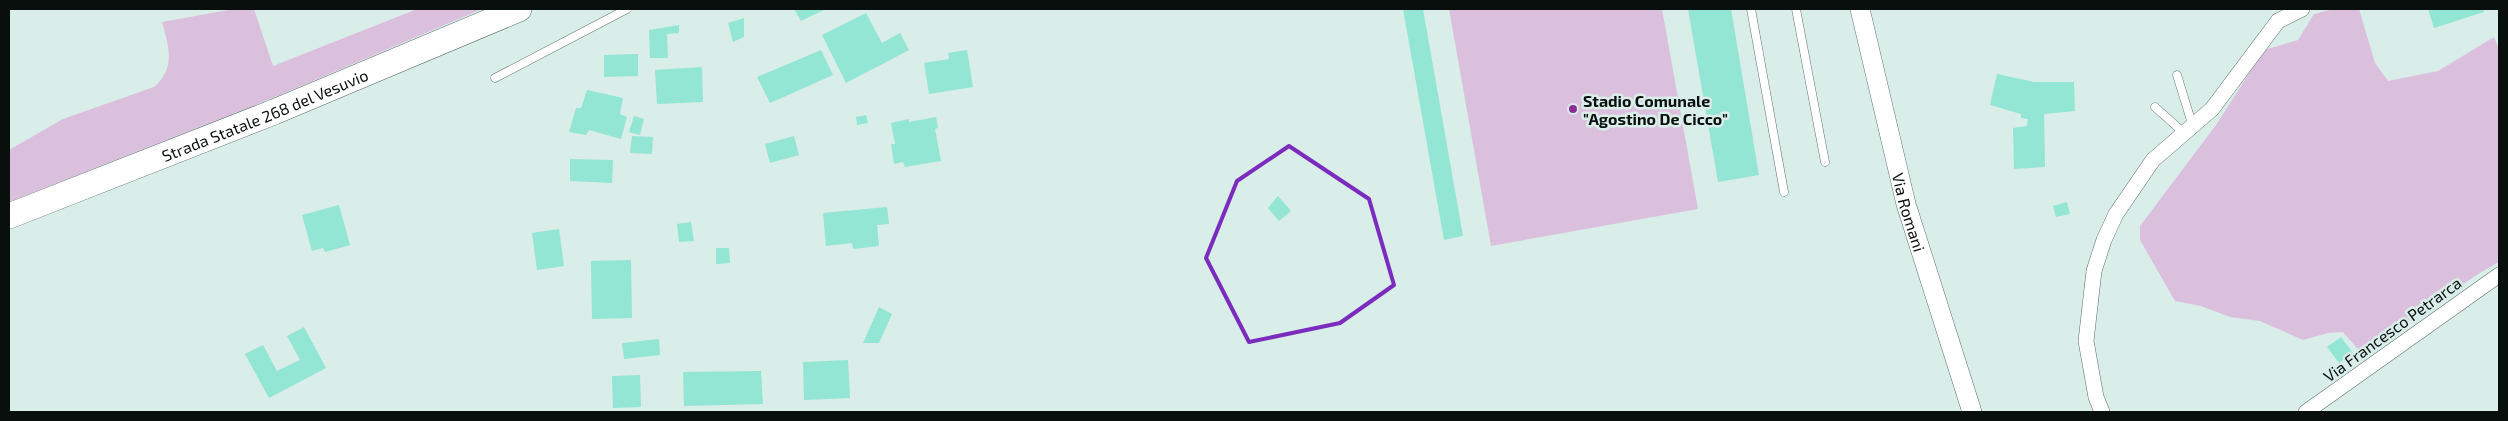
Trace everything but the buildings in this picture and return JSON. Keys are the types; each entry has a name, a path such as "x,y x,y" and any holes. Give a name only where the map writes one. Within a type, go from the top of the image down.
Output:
{"highway":[{"name":"Strada Statale 268 del Vesuvio","path":"9,216 283,109 519,9"}],"street":[{"name":"Via Romani","path":"1860,9 1906,204 1972,412"},
{"path":"2102,412 2096,397 2086,341 2094,271 2104,240 2116,214 2153,160 2212,109 2278,21 2302,9"},
{"name":"Via Francesco Petrarca","path":"2306,412 2499,275"}],"lane":[{"path":"495,78 627,9"},
{"path":"1751,9 1784,192"},
{"path":"1796,9 1825,162"},
{"path":"2176,75 2189,130"},
{"path":"2155,107 2189,130"}],"highlighted area":[{"path":"1289,146 1369,199 1394,285 1340,323 1249,342 1206,258 1237,181"}],"shaded area":[{"path":"234,9 254,9 273,66 417,9 482,9 273,98 9,202 9,150 63,119 154,87 166,72 169,57 162,22"},
{"name":"Stadio Comunale \"Agostino De Cicco\"","path":"1449,9 1662,9 1698,209 1491,246"},
{"path":"2334,9 2359,9 2375,63 2388,81 2438,71 2494,37 2499,49 2499,262 2478,274 2362,354 2343,332 2328,333 2303,340 2260,321 2230,317 2201,306 2175,301 2140,240 2140,226 2216,125 2264,50 2298,40 2314,14"}],"place":[{"name":"Stadio Comunale \"Agostino De Cicco\"","path":"1573,109"}]}
